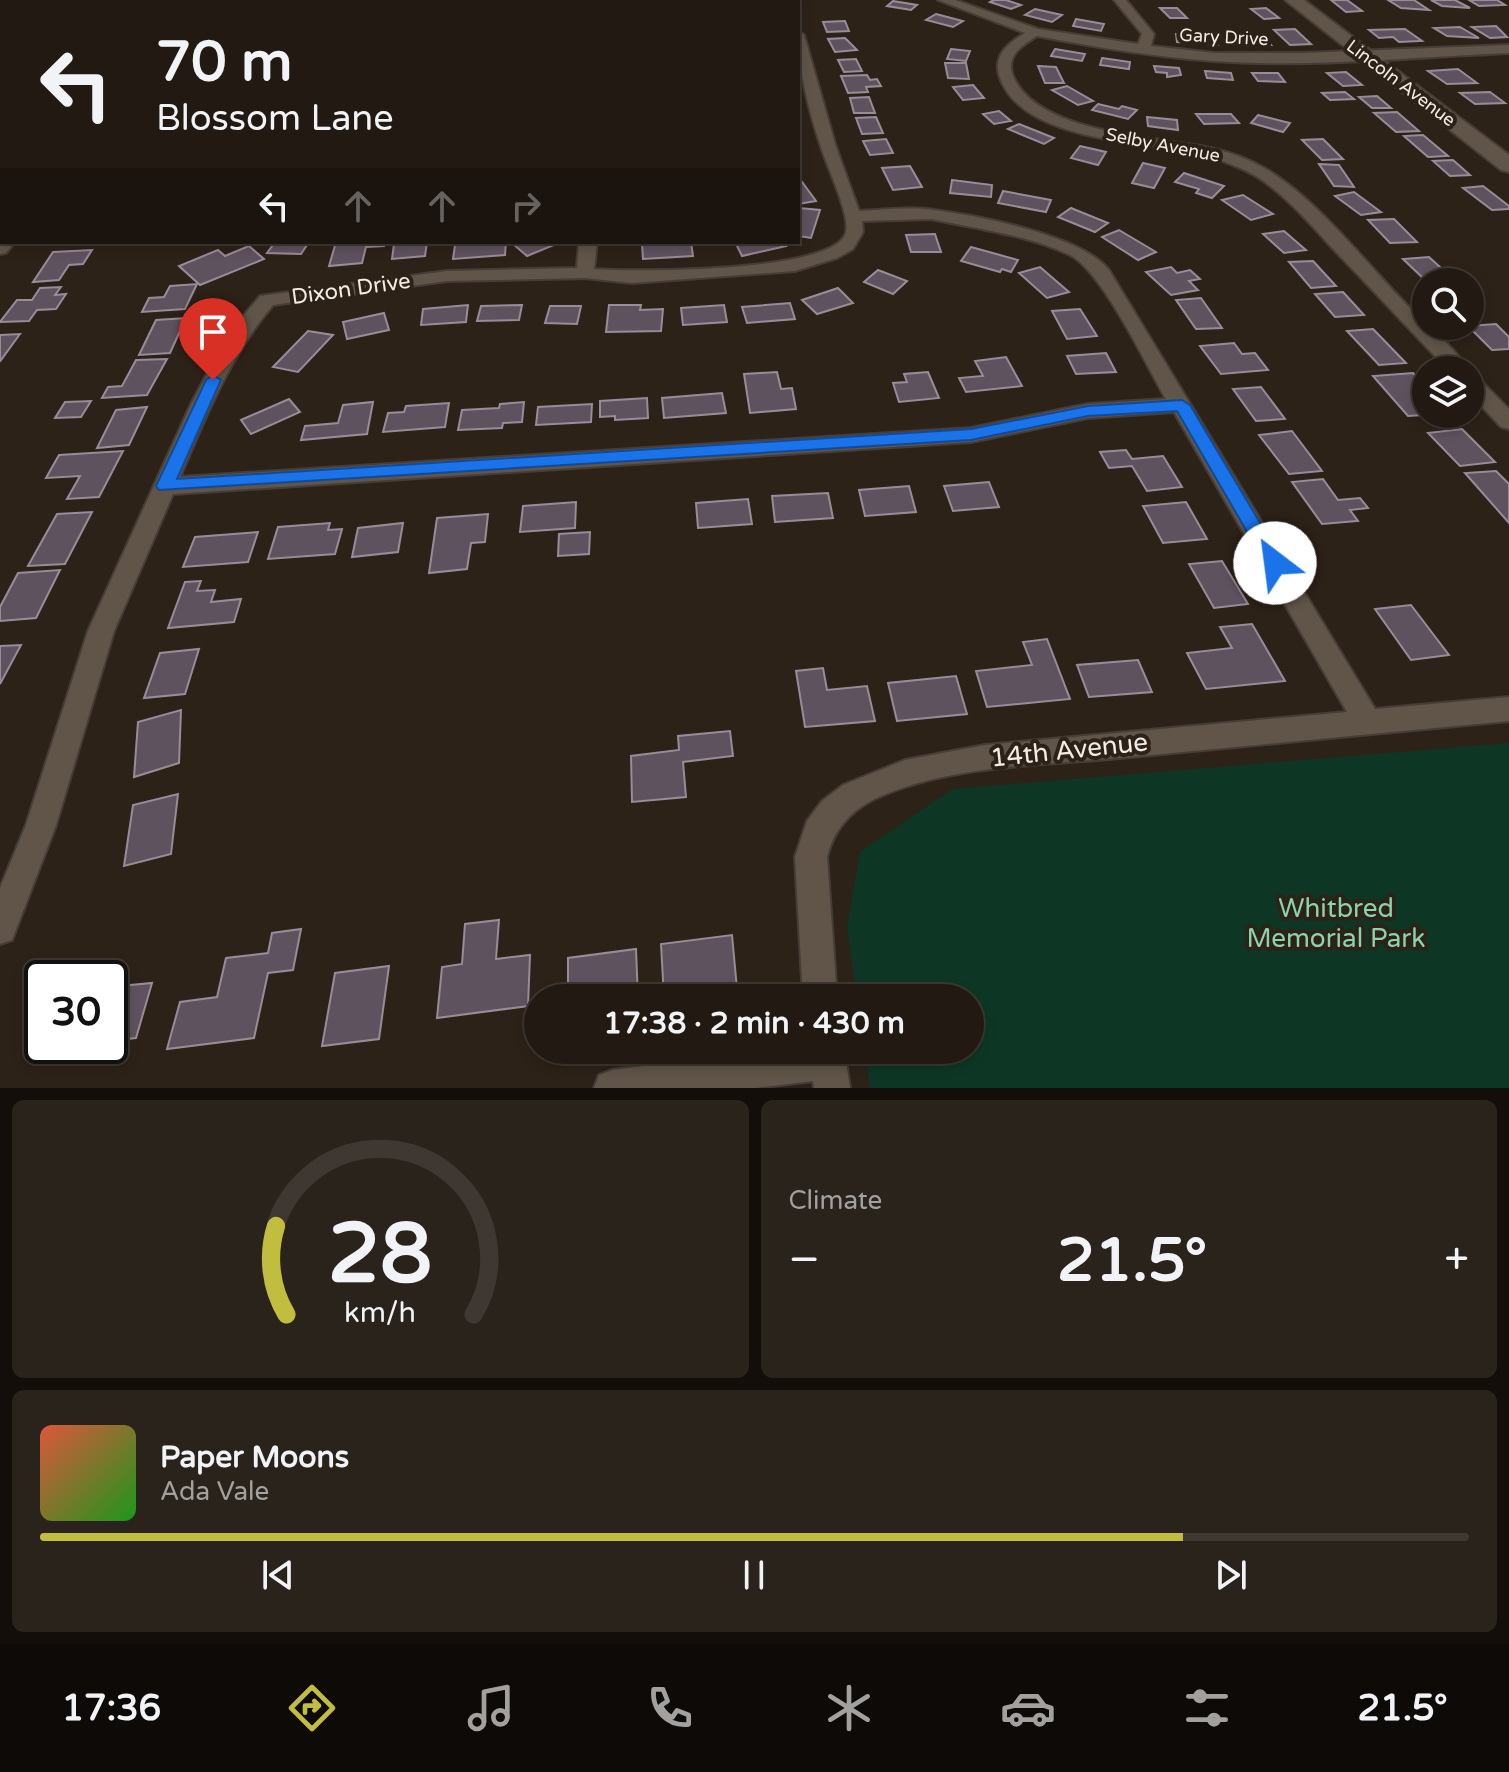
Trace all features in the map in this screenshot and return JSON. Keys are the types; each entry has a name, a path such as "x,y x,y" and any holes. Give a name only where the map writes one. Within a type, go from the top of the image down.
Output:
{"street":[{"name":"Gary Drive","path":"944,0 1035,32 1215,57 1366,56 1509,49"},
{"path":"1120,0 1148,34 1143,49"},
{"name":"Lincoln Avenue","path":"1293,0 1509,165"},
{"name":"Selby Avenue","path":"1035,32 1011,47 1003,66 1006,78 1015,91 1039,111 1079,129 1234,160 1262,174 1330,235 1446,356"},
{"path":"800,42 828,147 853,216 932,214 1023,234 1078,252 1100,270 1368,722"},
{"name":"Dixon Drive","path":"0,928 41,825 101,631 201,404 231,347 267,300 447,276 585,273 632,278 795,266 847,245 855,232 853,216"},
{"path":"585,273 588,244"},
{"path":"1484,396 1509,422"},
{"path":"165,486 971,435 1088,411 1182,405"},
{"name":"14th Avenue","path":"819,984 811,857 813,836 833,809 859,792 907,772 985,758 1509,709"},
{"path":"612,1088 829,1066"}],"green space":[{"name":"Whitbred Memorial Park","path":"1509,743 1509,1088 870,1088 867,1064 984,1064 984,984 855,984 847,928 860,852 952,789"}],"building":[{"path":"1331,0 1347,0 1362,11 1346,12"},
{"path":"1388,0 1414,0 1429,10 1401,8"},
{"path":"1431,0 1455,0 1470,8 1442,6"},
{"path":"1469,0 1497,0 1505,5 1479,6"},
{"path":"893,1 917,5 911,10 887,6"},
{"path":"990,2 1021,5 1011,9"},
{"path":"1160,8 1177,8 1187,18 1170,18"},
{"path":"1266,8 1279,18 1264,19 1251,9"},
{"path":"1035,9 1062,15 1052,22 1025,15"},
{"path":"936,14 963,21 953,27 926,20"},
{"path":"1076,19 1104,24 1101,31 1073,26"},
{"path":"845,21 849,31 827,32 823,22"},
{"path":"1496,26 1507,37 1490,38 1472,27"},
{"path":"1460,27 1479,38 1447,36 1434,28"},
{"path":"1295,29 1311,44 1290,45 1274,30"},
{"path":"1405,29 1422,41 1399,42 1393,37 1379,38 1369,30"},
{"path":"1190,31 1201,31 1202,36 1216,38 1218,45 1177,42 1176,34 1191,35"},
{"path":"845,38 857,50 835,52 828,39"},
{"path":"1239,38 1265,38 1271,45 1244,45"},
{"path":"951,49 970,51 966,61 947,59"},
{"path":"1055,49 1085,54 1082,61 1051,56"},
{"path":"1102,58 1130,62 1129,69 1100,65"},
{"path":"856,59 862,71 844,72 838,60"},
{"path":"945,63 966,63 969,79 948,78"},
{"path":"1038,66 1056,67 1064,83 1045,83"},
{"path":"1154,66 1179,68 1181,75 1167,77 1167,73 1156,72"},
{"path":"1458,69 1477,83 1447,84 1428,71"},
{"path":"1205,71 1231,73 1233,80 1207,78"},
{"path":"1346,72 1362,85 1343,86 1327,73"},
{"path":"1252,73 1278,73 1285,82 1258,81"},
{"path":"867,75 870,80 877,79 881,86 866,87 868,92 848,93 841,76"},
{"path":"973,85 984,98 963,100 953,87"},
{"path":"1067,86 1093,101 1078,105 1052,90"},
{"path":"1345,92 1354,99 1330,100 1322,93"},
{"path":"1490,92 1505,103 1475,104 1460,93"},
{"path":"1377,96 1391,108 1372,108 1359,97"},
{"path":"869,97 875,113 854,113 850,98"},
{"path":"1098,104 1137,110 1128,119 1092,110"},
{"path":"999,111 1011,121 994,124 983,114"},
{"path":"1397,112 1419,131 1396,132 1374,113"},
{"path":"1196,114 1231,114 1239,123 1204,124"},
{"path":"1258,115 1290,123 1283,132 1251,123"},
{"path":"876,117 883,133 862,134 856,118"},
{"path":"1147,117 1177,120 1178,130 1148,126"},
{"path":"1019,124 1054,138 1044,144 1008,129"},
{"path":"1423,135 1448,156 1428,157 1404,136"},
{"path":"886,139 893,153 870,155 863,141"},
{"path":"1323,139 1343,159 1322,160 1302,140"},
{"path":"1080,146 1106,152 1098,165 1071,158"},
{"path":"1453,160 1470,175 1450,176 1433,161"},
{"path":"1143,163 1165,168 1154,188 1132,183"},
{"path":"1319,164 1339,165 1354,187 1334,186"},
{"path":"910,166 922,187 893,190 882,168"},
{"path":"1184,173 1224,186 1212,198 1196,193 1199,189 1175,182"},
{"path":"800,179 816,201 800,204"},
{"path":"952,180 992,185 991,197 950,193"},
{"path":"1483,186 1509,209 1492,210 1463,188"},
{"path":"1003,191 1051,200 1046,212 998,203"},
{"path":"1354,192 1381,212 1361,215 1335,196"},
{"path":"1243,195 1273,214 1251,220 1222,200"},
{"path":"800,208 820,210 811,238 800,236"},
{"path":"1071,208 1108,223 1095,232 1058,217"},
{"path":"1394,219 1417,242 1390,243 1368,220"},
{"path":"1119,230 1156,252 1138,260 1102,237"},
{"path":"1284,231 1306,250 1284,253 1263,234"},
{"path":"935,234 941,252 911,252 906,235"},
{"path":"274,244 308,244 301,254 267,253"},
{"path":"335,244 384,244 366,247 362,263 329,266"},
{"path":"394,244 427,244 425,256 392,259"},
{"path":"506,244 505,255 453,259 455,245"},
{"path":"513,244 557,244 527,256"},
{"path":"642,244 691,244 693,256 643,259"},
{"path":"736,244 786,246 742,256"},
{"path":"249,246 264,259 200,285 179,266 218,250 225,256"},
{"path":"971,247 1018,260 1011,272 961,261"},
{"path":"92,250 83,264 69,265 59,280 33,282 53,252"},
{"path":"1429,257 1441,268 1412,268 1403,259"},
{"path":"1313,261 1336,286 1311,288 1289,262"},
{"path":"1040,267 1069,292 1047,298 1019,273"},
{"path":"1171,267 1177,273 1190,270 1200,279 1189,281 1198,290 1171,295 1146,272"},
{"path":"878,270 907,281 893,294 864,282"},
{"path":"197,284 185,309 142,312 149,298 164,297 170,286"},
{"path":"61,287 55,295 66,294 56,309 37,310 29,321 0,322 17,300 32,300 40,288"},
{"path":"838,288 853,303 817,314 802,300"},
{"path":"1343,292 1364,315 1335,317 1315,294"},
{"path":"1201,298 1222,328 1196,329 1176,300"},
{"path":"790,303 795,319 747,323 742,307"},
{"path":"468,305 466,322 421,325 423,309"},
{"path":"522,305 519,320 477,321 481,306"},
{"path":"609,305 641,305 640,310 663,309 661,331 606,332"},
{"path":"724,305 727,322 683,325 681,308"},
{"path":"550,306 581,306 577,324 545,323"},
{"path":"1080,309 1097,336 1067,339 1052,311"},
{"path":"384,313 389,330 347,339 343,322"},
{"path":"186,318 170,353 139,355 156,320"},
{"path":"1496,324 1509,337 1509,349 1492,350 1482,340 1484,325"},
{"path":"1373,329 1406,363 1379,365 1347,331"},
{"path":"308,331 333,335 298,372 273,367"},
{"path":"20,334 1,360 0,361 0,335"},
{"path":"1234,343 1242,354 1255,353 1268,370 1221,374 1200,346"},
{"path":"1106,353 1116,372 1076,374 1067,356"},
{"path":"1006,357 1022,386 966,392 959,378 983,376 975,361"},
{"path":"167,359 147,395 102,398 108,387 122,386 136,360"},
{"path":"777,372 781,389 792,388 796,409 750,413 744,374"},
{"path":"928,372 939,398 899,402 893,383 907,382 904,374"},
{"path":"1412,373 1412,416 1408,416 1373,376"},
{"path":"1261,387 1285,419 1256,421 1233,389"},
{"path":"722,393 726,413 664,418 662,398"},
{"path":"647,398 648,418 615,420 615,416 600,417 600,401"},
{"path":"289,399 300,412 251,434 241,420"},
{"path":"91,401 81,417 55,418 65,402"},
{"path":"373,402 367,434 301,440 305,426 338,423 343,405"},
{"path":"524,402 522,422 503,423 502,428 458,430 462,410 499,408 500,404"},
{"path":"449,403 445,427 383,432 388,413 404,412 406,406"},
{"path":"592,404 591,422 536,425 538,407"},
{"path":"147,407 129,445 97,448 116,410"},
{"path":"1462,429 1495,462 1460,466 1428,433"},
{"path":"1292,431 1322,471 1289,474 1259,435"},
{"path":"1126,450 1132,459 1163,456 1182,487 1147,491 1132,466 1109,468 1100,452"},
{"path":"123,451 99,497 67,499 80,476 46,478 59,455"},
{"path":"1496,471 1509,484 1509,523 1465,473"},
{"path":"1323,479 1338,500 1360,498 1368,508 1350,510 1358,521 1322,524 1292,482"},
{"path":"989,482 999,507 953,511 944,486"},
{"path":"909,486 916,512 865,516 859,490"},
{"path":"828,493 833,518 775,522 772,496"},
{"path":"748,499 752,524 698,528 696,503"},
{"path":"576,502 575,528 520,532 523,506"},
{"path":"1186,502 1207,539 1163,543 1143,506"},
{"path":"92,512 65,564 28,566 57,514"},
{"path":"488,514 485,542 471,543 467,569 429,573 437,518"},
{"path":"330,523 328,530 342,529 335,554 268,559 278,527"},
{"path":"403,523 398,552 352,557 358,528"},
{"path":"258,532 248,562 183,567 195,537"},
{"path":"590,532 589,554 558,556 559,534"},
{"path":"1222,561 1248,604 1214,608 1189,564"},
{"path":"60,570 36,618 0,621 0,607 18,573"},
{"path":"201,581 197,591 215,590 211,602 241,599 234,622 168,628 185,582"},
{"path":"1411,605 1449,655 1411,660 1375,609"},
{"path":"1252,624 1285,681 1206,689 1187,653 1232,648 1220,627"},
{"path":"1047,639 1070,699 987,707 976,671 1032,665 1023,642"},
{"path":"21,645 0,684 0,646"},
{"path":"199,649 185,694 144,698 160,653"},
{"path":"1138,660 1152,692 1089,697 1077,665"},
{"path":"823,668 827,690 867,686 875,721 805,727 796,671"},
{"path":"956,676 967,714 897,721 888,683"},
{"path":"181,710 179,763 134,777 138,722"},
{"path":"730,731 733,756 683,762 686,797 632,802 631,756 679,750 678,736"},
{"path":"178,794 171,854 124,866 133,805"},
{"path":"499,920 496,959 530,955 529,984 524,984 524,1007 437,1018 442,967 462,964 465,924"},
{"path":"301,929 293,970 268,973 254,1038 167,1049 180,1002 217,997 226,958 268,953 272,933"},
{"path":"732,935 737,984 663,984 661,944"},
{"path":"636,949 637,984 568,984 568,958"},
{"path":"389,966 379,1039 322,1046 335,973"},
{"path":"152,983 136,1038 128,1039 128,985"}],"route":[{"path":"213,380 165,486 971,435 1088,411 1182,405 1275,563"}]}
